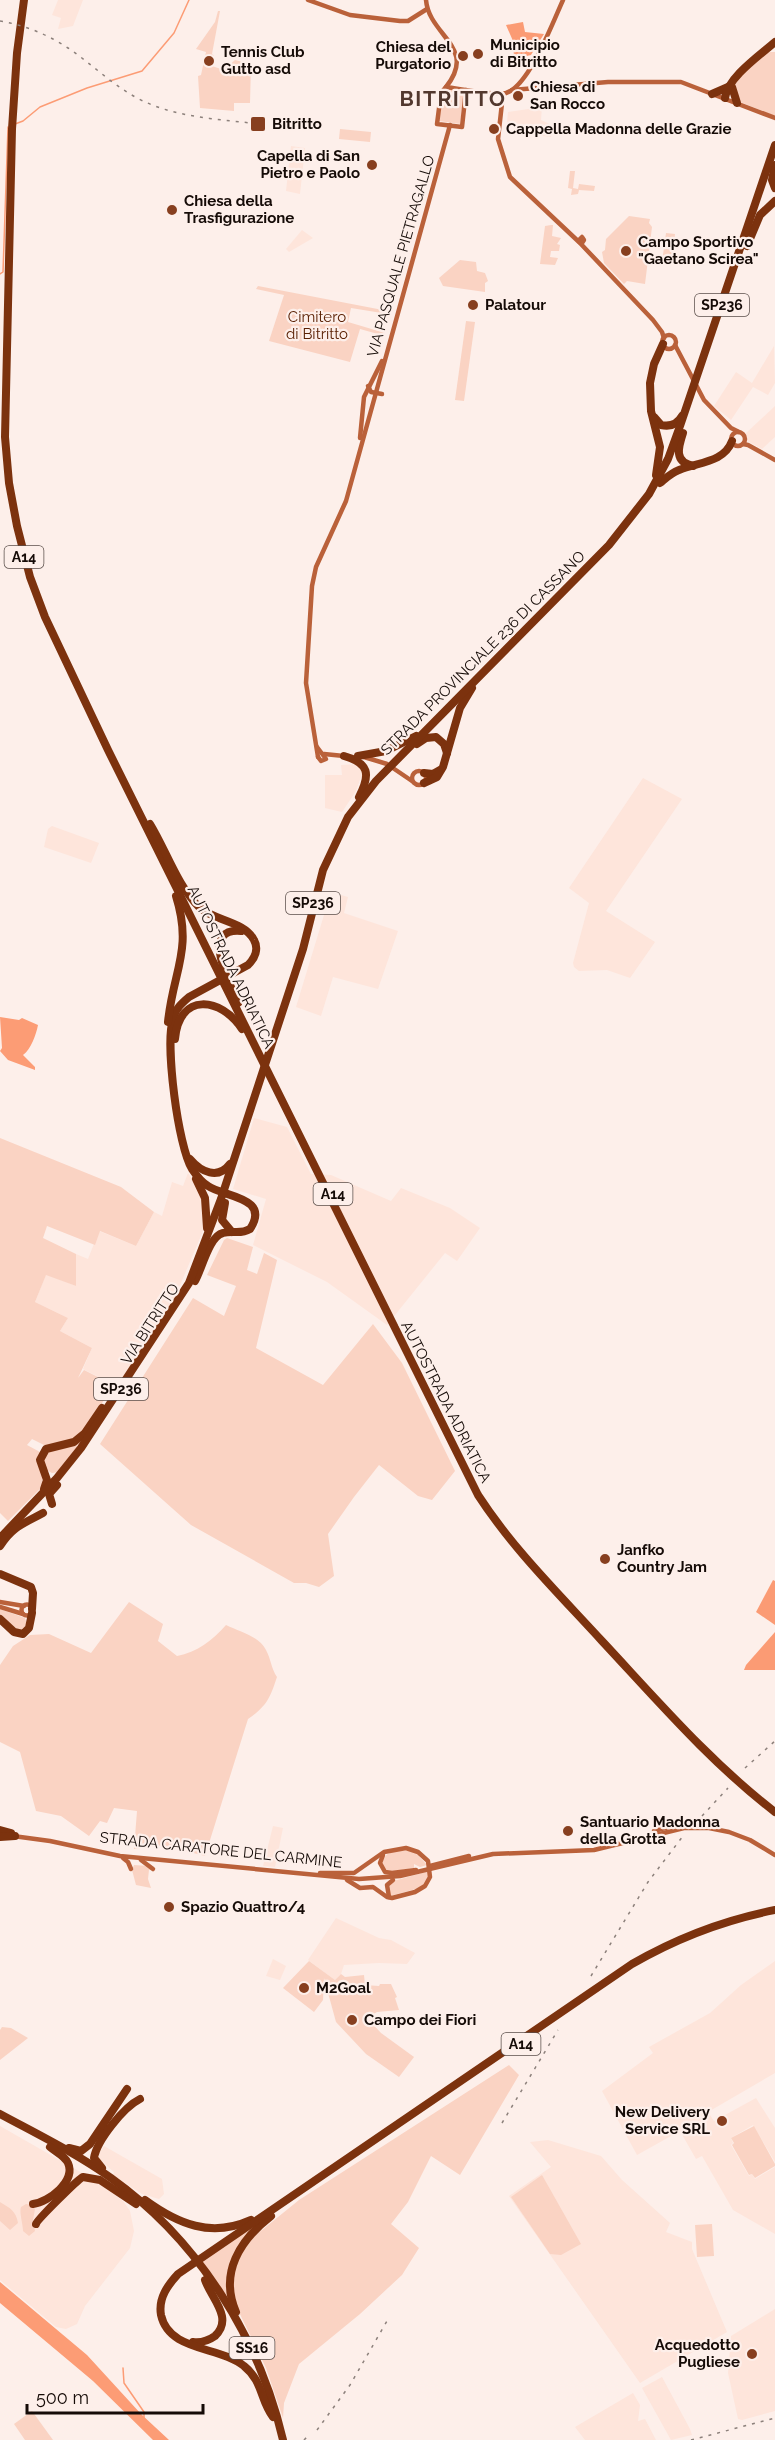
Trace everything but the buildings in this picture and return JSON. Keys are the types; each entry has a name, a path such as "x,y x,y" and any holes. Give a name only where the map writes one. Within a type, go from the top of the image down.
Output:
{"highway":[{"name":"AUTOSTRADA ADRIATICA","path":"26,0 14,129 9,435 15,493 26,548 51,621 474,1479 503,1525 531,1560"},
{"path":"725,98 731,86 748,65 775,42"},
{"path":"762,53 775,50"},
{"path":"712,93 731,86"},
{"path":"731,86 737,103"},
{"name":"STRADA PROVINCIALE 236 DI CASSANO","path":"752,227 775,145"},
{"name":"STRADA PROVINCIALE 236 DI CASSANO","path":"227,1188 303,949 323,870 348,817 434,722 621,532 660,483 676,448 775,157"},
{"path":"775,165 772,182 775,188"},
{"path":"752,227 763,211 775,201"},
{"name":"STRADA PROVINCIALE 236 DI CASSANO","path":"699,376 748,235"},
{"name":"AUTOSTRADA ADRIATICA","path":"10,290 6,444 12,502 22,548 37,597 63,659 469,1480 499,1526 699,1747 775,1812"},
{"path":"651,494 660,453 659,439 649,399 652,372 655,359 668,347"},
{"path":"651,411 661,425 675,424 695,389"},
{"name":"STRADA PROVINCIALE 236 DI CASSANO","path":"651,494 695,389"},
{"path":"688,412 678,453 685,464 695,466"},
{"path":"660,483 676,471 712,460 738,443"},
{"name":"STRADA PROVINCIALE 236 DI CASSANO","path":"396,762 473,687 482,675"},
{"path":"424,783 437,777 443,767 460,708 473,687"},
{"path":"358,756 395,747 410,740 434,722"},
{"path":"411,749 426,738 436,737 444,744 447,755"},
{"path":"342,756 361,763 367,776 348,817"},
{"path":"424,773 433,774 443,767"},
{"name":"STRADA PROVINCIALE 236 DI CASSANO","path":"270,1048 306,948 320,889 334,851 359,806 386,773"},
{"name":"A14","path":"148,820 194,901 213,916 249,934"},
{"name":"A14","path":"156,847 176,895 184,932 182,956 168,1027 168,1060 173,1070"},
{"name":"A14","path":"242,1012 221,961 219,950 223,937 229,933 237,930 249,934"},
{"path":"195,1270 206,1233 208,1215 205,1198 186,1162 183,1148 173,1070 171,1033 175,1014 189,997 249,965 255,956 256,946 249,934"},
{"name":"A14","path":"173,1070 179,1022 185,1012 203,1004 221,1007 235,1019 270,1077"},
{"name":"STRADA PROVINCIALE 236 DI CASSANO","path":"227,1188 247,1116 258,1087"},
{"path":"183,1148 200,1169 212,1173 222,1172 230,1165 247,1116"},
{"path":"183,1148 192,1169 208,1186 245,1200 252,1205 255,1211 254,1224 245,1232 222,1233 214,1238 189,1290"},
{"name":"VIA BITRITTO","path":"1,1540 68,1470 189,1290 203,1260 227,1188"},
{"path":"223,1200 222,1220 226,1227 234,1233"},
{"name":"VIA BITRITTO","path":"1,1540 16,1520 62,1473 176,1306 195,1270 223,1200"},
{"path":"36,1500 46,1484 47,1476 40,1460 43,1452 74,1442 85,1433 117,1386"},
{"path":"43,1468 52,1473 61,1470 88,1438"},
{"path":"54,1500 49,1494 68,1470"},
{"path":"1,1540 22,1522 43,1513"},
{"path":"0,1574 31,1587 33,1596 27,1610"},
{"path":"0,1579 28,1588 29,1628 23,1634 14,1632 0,1618"},
{"name":"AUTOSTRADA ADRIATICA","path":"570,1603 700,1742 775,1807"},
{"path":"0,1833 13,1834"},
{"name":"A14","path":"282,2205 632,1964 698,1932 734,1919 775,1911"},
{"path":"50,2144 77,2151 86,2148 127,2089"},
{"path":"111,2178 98,2165 94,2154 114,2123 140,2099"},
{"name":"SS16","path":"0,2114 99,2175 156,2219"},
{"name":"SS16","path":"0,2118 111,2178 156,2219 198,2267 246,2335 267,2383 283,2440"},
{"path":"33,2204 50,2198 68,2175 69,2168 66,2160 50,2144"},
{"path":"36,2224 39,2217 57,2203 74,2182 83,2177 100,2180 136,2204"},
{"path":"122,2186 129,2188 171,2217 198,2228 215,2230 234,2227 282,2205"},
{"path":"205,2280 221,2309 222,2323 216,2334 209,2340 189,2341 175,2332 166,2319 164,2305 171,2287 190,2269 282,2205"},
{"path":"246,2335 230,2293 231,2267 238,2251 250,2236 282,2205"},
{"path":"273,2417 252,2373 231,2357 177,2338 165,2325 161,2304 166,2290 182,2270 282,2205"},
{"name":"SS16","path":"198,2267 241,2336 259,2376 278,2440"}],"main road":[{"path":"308,0 350,15 405,21 427,9"},
{"path":"426,0 427,9 456,52 458,62 456,74 441,93 437,124 462,127 466,90"},
{"path":"512,90 526,74 562,0"},
{"path":"446,87 503,94 512,90 608,82 681,82 775,118"},
{"path":"503,94 498,139 510,177 580,242 662,332 668,347 704,400 731,428 738,443 775,460"},
{"name":"VIA PASQUALE PIETRAGALLO","path":"361,446 450,125"},
{"path":"662,332 675,339 668,347"},
{"path":"668,347 669,335"},
{"path":"385,357 368,386 363,406 361,446 346,501 321,552 313,585 306,683 315,745 322,756 358,756 381,761 401,772 417,785 424,783 426,777 424,773 401,772"},
{"path":"368,386 371,392 382,394 372,402"},
{"path":"731,428 743,434 738,443"},
{"path":"738,443 739,432"},
{"path":"412,781 413,773"},
{"path":"0,1605 27,1610"},
{"path":"384,1889 390,1881 417,1871 504,1850 594,1847 664,1828 692,1825 720,1827 740,1833 775,1853"},
{"name":"STRADA CARATORE DEL CARMINE","path":"13,1834 106,1853 160,1860 369,1878 417,1871"},
{"name":"STRADA CARATORE DEL CARMINE","path":"13,1834 44,1837 125,1854 317,1874"},
{"path":"317,1874 354,1874 387,1851 398,1848 413,1849 423,1856 431,1871 429,1882 421,1889 390,1897 384,1889 383,1882 364,1884 357,1889"},
{"path":"387,1851 380,1861 381,1868 385,1872 417,1871"},
{"path":"106,1853 124,1858 131,1869"},
{"path":"130,1857 145,1861 153,1869 152,1862 160,1860"},
{"path":"317,1874 349,1880 357,1889"},
{"path":"357,1889 369,1886 384,1889"}],"shaded area":[{"path":"58,0 83,0 73,26 58,29 61,18 52,15"},
{"path":"523,22 525,32 544,34 531,55 514,59 513,41 506,25"},
{"path":"542,107 541,120 552,125 551,137 525,134 526,125 507,122 508,112"},
{"path":"291,146 305,148 300,194 286,191"},
{"path":"302,230 313,238 289,252 286,249"},
{"path":"774,346 775,383 768,395 753,387 731,420 714,406 736,372 752,383"},
{"path":"775,406 775,437 762,449 747,441 745,434"},
{"path":"359,764 365,776 361,777 356,791 342,812 325,808 325,775 342,775 341,765"},
{"path":"643,778 682,799 606,911 655,942 630,978 607,970 579,971 573,963 589,903 569,888"},
{"path":"52,826 99,843 91,863 44,847 48,829"},
{"path":"331,892 348,897 344,913 398,931 378,989 333,977 321,1016 296,1007"},
{"path":"0,1017 19,1020 22,1018 38,1025 33,1042 23,1055 35,1067 35,1070 8,1060 0,1051 2,1048"},
{"path":"254,1118 287,1127 311,1174 331,1175 391,1201 401,1188 450,1208 480,1228 457,1261 445,1253 387,1325 327,1282 253,1245 266,1199 233,1189"},
{"path":"188,1173 200,1190 206,1209 206,1224 175,1297 117,1386 83,1369 92,1348 60,1331 68,1318 35,1302 46,1274 76,1286 76,1254 88,1259 99,1231 136,1246 154,1212 162,1216 172,1182 183,1186"},
{"path":"773,1580 775,1581 775,1625 756,1612"},
{"path":"775,1632 775,1670 744,1670 746,1665"},
{"path":"273,1826 283,1828 275,1867 263,1866"},
{"path":"336,1918 379,1938 391,1940 415,1953 407,1964 344,1965 341,1974 335,1980 308,1960"},
{"path":"273,1959 286,1966 280,1980 266,1976"},
{"path":"775,1961 775,2073 708,2112 714,2121 756,2098 775,2128 775,2162 753,2125 731,2138 733,2143 731,2145 749,2176 752,2174 755,2179 775,2167 775,2234 733,2210 702,2156 696,2159 680,2131 637,2155 602,2091 653,2053 649,2047 710,2013 741,1985"},
{"path":"0,2126 103,2185 123,2201 130,2211 134,2231 130,2248 85,2306 77,2324 66,2329 56,2327 0,2280"},
{"path":"548,2140 601,2156 622,2180 670,2223 666,2232 692,2242 692,2249 727,2332 640,2383 509,2196 551,2167 530,2142"},
{"path":"104,2146 162,2179 164,2194 159,2199 142,2194 113,2175 114,2172 99,2159 99,2153"},
{"path":"0,2282 87,2355 141,2414 169,2440 153,2440 93,2381 0,2303"},
{"name":"Acquedotto Pugliese","path":"775,2309 775,2411 742,2420 738,2419 728,2373 731,2336"},
{"path":"662,2377 692,2435 671,2440 642,2388"},
{"path":"633,2393 640,2405 638,2421 645,2419 656,2440 585,2440 575,2427"}],"green space":[{"name":"Tennis Club Gutto asd","path":"218,11 220,11 212,66 224,70 235,60 251,64 250,103 234,103 234,111 200,108 198,76 201,75 206,52 196,49 215,22"},
{"path":"769,52 775,52 775,116 740,102 733,88 748,67"},
{"path":"448,89 464,91 460,124 439,121 443,93"},
{"path":"340,129 371,132 370,142 339,139"},
{"path":"570,171 575,171 573,188 578,189 579,184 595,186 594,191 579,190 578,194 571,195 572,189 568,188"},
{"name":"Campo Sportivo \"Gaetano Scirea\"","path":"629,216 650,219 649,223 652,227 645,284 627,281 624,284 604,263 602,252 605,250 606,239"},
{"path":"553,225 552,236 561,238 557,244 560,245 559,251 551,251 550,257 558,258 555,265 540,264 545,226"},
{"path":"666,233 675,234 671,264 662,262"},
{"path":"460,260 476,262 477,271 485,273 488,281 485,283 485,292 443,286 439,278"},
{"name":"Cimitero di Bitritto","path":"258,286 388,311 388,314 351,308 348,322 385,333 385,336 360,329 350,362 269,341 284,295 256,289"},
{"path":"466,321 475,322 464,401 455,400"},
{"path":"0,1138 121,1187 154,1212 136,1246 100,1231 95,1245 47,1226 43,1238 76,1254 76,1286 46,1275 35,1302 68,1318 60,1331 92,1348 78,1378 84,1370 114,1385 84,1430 72,1441 46,1446 32,1439 27,1445 40,1452 43,1486 8,1521 0,1513"},
{"path":"227,1238 253,1247 247,1270 257,1274 264,1253 277,1260 256,1348 323,1385 373,1324 402,1363 455,1471 432,1500 418,1496 379,1465 328,1534 334,1576 319,1587 306,1583 294,1583 191,1525 100,1444 193,1298 224,1316 236,1286 207,1275"},
{"path":"88,1432 59,1472 52,1473 43,1468 43,1454"},
{"path":"129,1602 163,1624 158,1641 177,1656 204,1645 226,1625 254,1638 263,1645 277,1677 267,1701 248,1719 205,1856 163,1845 134,1849 137,1811 114,1808 107,1823 100,1821 89,1836 61,1816 36,1811 20,1752 0,1742 0,1665 13,1646 30,1635 49,1634 91,1653"},
{"path":"0,1609 25,1618 27,1624 24,1630 16,1630 0,1616"},
{"path":"409,1850 416,1853 427,1865 420,1867 414,1864 414,1868 389,1872 381,1865 388,1854"},
{"path":"134,1865 149,1866 152,1870 149,1870 148,1879 151,1888 136,1885 132,1870"},
{"path":"429,1871 427,1882 420,1888 390,1896 388,1888 390,1882"},
{"name":"Campo dei Fiori","path":"309,1961 335,1980 341,1974 345,1977 364,1975 365,1985 391,1984 397,1997 395,1998 399,2010 377,2012 367,2018 381,2033 414,2057 399,2077 366,2054 336,2022 324,1978 323,2000 314,2012 283,1988"},
{"path":"2,2027 11,2028 28,2038 0,2060 0,2030"},
{"path":"509,2065 519,2075 460,2175 431,2156 408,2202 391,2224 419,2248 402,2275 360,2314 299,2364 284,2403 283,2418 266,2368 237,2308 232,2283 236,2261 251,2239 299,2200"},
{"path":"754,2126 775,2164 755,2178 752,2174 749,2175 732,2145 734,2143 731,2138"},
{"path":"542,2175 581,2244 561,2255 550,2254 511,2197"},
{"path":"0,2202 12,2210 16,2216 18,2223 10,2230 0,2221"},
{"path":"26,2204 35,2209 33,2220 35,2231 29,2236 23,2231 21,2215 21,2207"},
{"path":"259,2223 235,2256 230,2302 201,2262"},
{"path":"712,2224 714,2256 697,2257 695,2225"},
{"path":"32,2411 53,2440 25,2440 14,2424"}],"waterway":[{"path":"15,124 23,121 40,107 87,88 142,71 174,33 189,0"},
{"path":"0,274 3,272 8,127"},
{"path":"123,2368 124,2383 144,2412 144,2418"}],"railway":[{"path":"0,21 52,38 120,87 153,105 198,117 259,124"},
{"path":"745,1768 775,1741"},
{"path":"702,1816 728,1788"},
{"path":"591,1976 648,1882 683,1836"},
{"path":"502,2123 558,2030"},
{"path":"317,2430 350,2385 387,2321"},
{"path":"691,2440 775,2418"},
{"path":"304,2440 307,2437"}],"place":[{"name":"Municipio di Bitritto","path":"478,54"},
{"name":"Chiesa del Purgatorio","path":"463,56"},
{"name":"Tennis Club Gutto asd","path":"209,61"},
{"name":"Chiesa di San Rocco","path":"518,96"},
{"name":"Bitritto","path":"258,124"},
{"name":"Cappella Madonna delle Grazie","path":"494,129"},
{"name":"Capella di San Pietro e Paolo","path":"372,165"},
{"name":"Chiesa della Trasfigurazione","path":"172,210"},
{"name":"Campo Sportivo \"Gaetano Scirea\"","path":"626,251"},
{"name":"Palatour","path":"473,305"},
{"name":"Janfko Country Jam","path":"605,1559"},
{"name":"Santuario Madonna della Grotta","path":"568,1831"},
{"name":"Spazio Quattro/4","path":"169,1907"},
{"name":"M2Goal","path":"304,1988"},
{"name":"Campo dei Fiori","path":"352,2020"},
{"name":"New Delivery Service SRL","path":"722,2121"},
{"name":"Acquedotto Pugliese","path":"752,2354"}],"district":[{"name":"BITRITTO","path":"453,99"}]}
